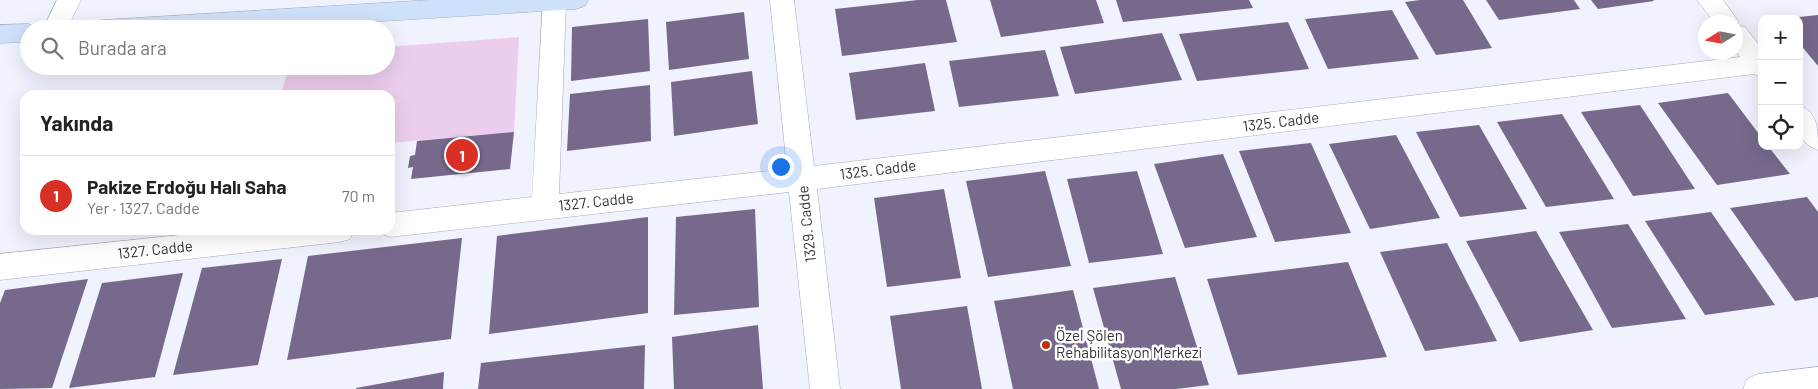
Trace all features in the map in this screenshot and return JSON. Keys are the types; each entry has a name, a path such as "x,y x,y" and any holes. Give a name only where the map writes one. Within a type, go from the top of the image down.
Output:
{"main road":[{"path":"252,20 565,1"},
{"path":"0,34 20,33"}],"street":[{"path":"59,20 69,0"},
{"name":"1329. Cadde","path":"782,0 825,389"},
{"path":"1709,0 1721,15"},
{"path":"546,208 565,1"},
{"path":"1743,43 1758,62"},
{"name":"1325. Cadde","path":"802,179 1758,66"},
{"path":"1803,120 1818,139"},
{"name":"1327. Cadde","path":"395,223 802,179"},
{"name":"1327. Cadde","path":"0,267 294,235"},
{"path":"1758,389 1818,381"}],"shaded area":[{"path":"519,37 514,132 395,143 395,90 282,90 287,75 395,75 395,46"}],"building":[{"path":"918,0 946,0 957,42 842,56 835,9"},
{"path":"990,0 1096,0 1104,23 1001,37"},
{"path":"1116,0 1249,0 1253,8 1123,22"},
{"path":"1463,0 1492,48 1436,55 1405,2"},
{"path":"1486,0 1574,0 1580,9 1499,20"},
{"path":"1591,0 1653,0 1654,1 1598,9"},
{"path":"1392,10 1419,59 1328,69 1305,19"},
{"path":"744,12 749,59 669,70 666,22"},
{"path":"1818,15 1818,66 1803,48 1803,17"},
{"path":"648,19 650,71 571,81 572,27"},
{"path":"1288,22 1309,69 1197,81 1179,34"},
{"path":"1162,33 1182,80 1075,94 1060,47"},
{"path":"1045,50 1059,96 959,107 949,61"},
{"path":"925,63 935,111 856,120 849,73"},
{"path":"752,71 758,124 674,136 671,82"},
{"path":"650,85 651,141 567,151 570,94"},
{"path":"1728,93 1758,133 1758,150 1771,150 1790,174 1717,185 1658,103"},
{"path":"1640,105 1695,189 1633,196 1581,112"},
{"path":"1562,114 1614,199 1546,207 1497,122"},
{"path":"1479,125 1527,209 1460,217 1416,132"},
{"path":"514,132 510,169 411,179 413,167 408,168 410,156 415,155 417,141"},
{"path":"1396,135 1440,218 1370,229 1329,144"},
{"path":"1311,143 1351,233 1275,242 1239,151"},
{"path":"1223,154 1257,237 1185,248 1154,164"},
{"path":"1045,171 1071,266 988,277 966,181"},
{"path":"1137,171 1163,254 1089,263 1067,179"},
{"path":"944,189 961,278 887,287 874,198"},
{"path":"1807,197 1818,212 1818,297 1795,301 1730,208"},
{"path":"755,209 759,307 674,315 676,217"},
{"path":"1711,212 1775,305 1705,315 1645,221"},
{"path":"648,217 648,313 489,334 497,236"},
{"path":"1628,224 1686,319 1612,328 1559,232"},
{"path":"1536,231 1593,330 1520,342 1466,241"},
{"path":"462,238 451,339 287,360 308,256"},
{"path":"1447,243 1497,341 1425,351 1380,252"},
{"path":"282,259 258,365 173,375 202,268"},
{"path":"1348,262 1387,357 1238,375 1207,279"},
{"path":"183,273 155,377 69,388 102,283"},
{"path":"1175,277 1209,385 1176,389 1121,389 1093,288"},
{"path":"88,279 52,388 0,389 0,303 5,290"},
{"name":"Özel Şölen Rehabilitasyon Merkezi","path":"1073,290 1099,389 1013,389 994,301"},
{"path":"967,306 982,389 901,389 890,316"},
{"path":"758,325 763,389 674,389 672,337"},
{"path":"645,345 644,389 478,389 481,363"},
{"path":"444,372 443,389 356,389 356,388"}],"place":[{"name":"Pakize Erdoğu Halı Saha","path":"462,155"},
{"name":"Özel Şölen Rehabilitasyon Merkezi","path":"1046,345"}]}
